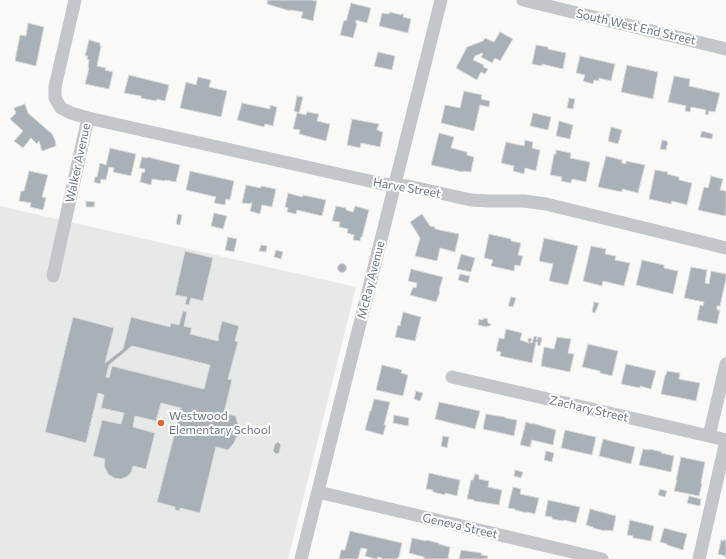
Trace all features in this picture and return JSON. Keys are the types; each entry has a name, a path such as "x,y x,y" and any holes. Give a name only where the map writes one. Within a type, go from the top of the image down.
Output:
{"street":[{"name":"Walker Avenue","path":"53,276 88,118 71,114 61,108 55,98 55,87 75,0"},
{"name":"McRay Avenue","path":"301,559 441,0"},
{"name":"South West End Street","path":"522,0 542,2 726,48"},
{"name":"Harve Street","path":"88,118 383,184 408,186 471,200 546,204 726,248"},
{"path":"709,436 726,364"},
{"name":"Zachary Street","path":"452,377 726,441"},
{"path":"699,559 726,441"},
{"name":"Geneva Street","path":"318,492 602,559"}],"shaded area":[{"name":"Westwood Elementary School","path":"0,206 356,287 288,559 0,559"}],"building":[{"path":"268,0 317,1 313,21 301,18 303,12 290,11 267,4"},
{"path":"351,3 371,8 367,23 356,20 357,24 353,38 340,35"},
{"path":"390,12 401,15 404,14 403,17 411,19 408,33 379,26 382,13 389,14"},
{"path":"28,23 44,27 36,66 15,61 20,35 26,36"},
{"path":"500,32 513,39 500,61 495,58 492,63 481,57 483,54 482,53 475,56 473,60 484,65 483,67 488,69 485,74 481,72 477,80 456,68 467,47 483,41 485,38 494,42"},
{"path":"89,40 100,43 101,46 97,66 106,68 105,70 113,72 109,89 85,84 89,68 89,60 87,59 88,56 85,56"},
{"path":"536,45 566,53 563,69 542,64 542,66 532,64"},
{"path":"378,52 395,56 392,70 374,66"},
{"path":"580,56 615,64 611,81 599,78 599,81 594,80 593,84 583,81 585,75 576,73"},
{"path":"627,65 658,72 653,99 621,92"},
{"path":"129,75 169,85 165,101 157,99 156,101 141,98 141,96 124,93"},
{"path":"674,76 690,79 689,86 720,93 715,112 709,111 708,115 705,114 706,110 691,107 690,112 685,111 686,106 668,102"},
{"path":"198,77 211,80 209,87 227,91 221,117 180,108 186,82 196,85"},
{"path":"464,91 482,95 481,99 490,101 489,107 480,105 474,131 441,123 445,105 460,108"},
{"path":"297,96 303,97 299,113 294,111"},
{"path":"569,98 575,99 573,109 567,108"},
{"path":"242,103 270,109 270,105 277,107 273,126 265,124 264,127 237,120"},
{"path":"25,104 28,113 52,134 56,146 42,151 39,141 37,144 31,138 23,148 14,141 23,131 10,119 16,113 14,108"},
{"path":"307,112 319,114 317,121 330,124 326,141 299,134 300,130 293,129 297,113 306,115"},
{"path":"533,113 551,117 548,130 530,126"},
{"path":"352,119 379,124 377,130 383,132 380,147 361,143 360,148 347,145"},
{"path":"559,121 573,125 570,139 556,136"},
{"path":"611,127 622,130 618,144 608,141"},
{"path":"702,131 713,134 712,139 700,137"},
{"path":"439,133 454,137 451,148 467,152 467,155 474,157 471,172 463,172 431,165"},
{"path":"525,140 533,142 532,148 540,150 536,171 525,168 524,174 513,171 514,166 501,163 506,142 524,146"},
{"path":"662,140 667,141 668,145 666,150 660,149"},
{"path":"110,148 136,154 131,176 113,172 114,168 109,167 106,180 101,179 100,184 94,182 95,177 97,177 100,163 106,165"},
{"path":"556,150 571,153 570,158 590,162 586,182 572,179 571,183 561,181 562,177 550,175"},
{"path":"606,156 622,160 622,163 626,164 626,161 645,165 638,193 622,189 622,192 598,187"},
{"path":"142,157 148,157 180,165 176,182 152,179 151,185 140,182 142,172 144,173 145,169 139,168"},
{"path":"655,170 668,172 667,174 679,177 679,180 692,183 687,205 672,201 671,204 649,199"},
{"path":"29,171 48,175 42,197 46,198 43,210 30,207 31,203 19,201 21,191 24,191"},
{"path":"190,171 234,181 230,200 226,199 225,205 214,203 216,197 186,190"},
{"path":"711,176 723,179 720,190 726,191 725,216 698,210 704,187 708,188"},
{"path":"246,185 276,189 272,207 262,205 260,214 250,211 252,203 242,203"},
{"path":"288,193 302,197 303,195 326,200 322,216 297,210 296,214 287,212 288,208 285,207"},
{"path":"86,201 95,202 94,207 86,207"},
{"path":"336,206 346,208 346,210 353,212 355,206 369,210 360,241 353,240 354,235 347,233 348,229 339,227 340,222 332,221"},
{"path":"214,213 227,216 223,229 211,226"},
{"path":"178,214 182,215 180,225 176,224"},
{"path":"422,214 430,226 435,227 435,229 459,234 455,252 440,248 437,261 415,256 420,238 410,222"},
{"path":"489,234 521,243 518,255 523,256 520,266 515,265 514,271 491,266 493,260 484,258"},
{"path":"228,237 237,239 234,252 225,250"},
{"path":"544,238 578,246 568,285 549,281 553,264 539,261"},
{"path":"261,245 267,246 266,252 259,251"},
{"path":"591,246 606,249 605,254 616,256 615,260 630,263 624,286 603,281 602,286 583,281"},
{"path":"276,250 283,252 281,259 274,257"},
{"path":"185,251 213,258 203,301 191,298 189,305 185,304 187,297 175,295"},
{"path":"461,254 475,258 471,272 457,269"},
{"path":"642,260 664,265 664,268 678,271 673,294 636,285"},
{"path":"342,263 347,268 342,273 337,268"},
{"path":"691,267 707,270 705,283 709,284 711,271 726,274 720,306 717,306 717,310 720,310 717,324 697,320 700,305 703,306 704,302 684,298"},
{"path":"411,269 443,277 436,302 410,295 413,287 416,288 417,283 408,281"},
{"path":"460,274 470,276 468,283 458,280"},
{"path":"511,297 516,298 513,307 508,306"},
{"path":"594,302 599,303 595,313 592,312"},
{"path":"183,311 187,312 184,326 192,328 190,334 218,341 222,321 239,326 235,341 238,342 228,379 232,380 224,413 236,416 238,427 237,436 234,443 228,450 216,447 200,513 180,508 180,511 175,510 175,507 157,502 181,408 161,403 156,421 135,416 133,427 155,433 146,469 133,466 130,474 121,479 114,478 108,474 104,466 105,459 93,456 102,420 121,424 124,413 101,408 104,395 98,393 86,443 45,432 73,317 114,328 105,363 123,349 131,317 170,327 171,323 179,325","holes":["132,346 210,365 204,389 112,366 109,378 106,377 109,365"]},
{"path":"403,312 421,317 415,341 395,337 398,325 400,326"},
{"path":"484,318 488,319 488,323 491,324 490,326 487,327 478,325 479,319 483,320"},
{"path":"506,329 522,333 520,340 529,343 528,339 532,339 530,342 532,343 534,336 537,337 537,340 538,337 542,338 540,346 537,345 538,342 536,342 532,363 500,356 501,352 496,351 499,338 504,339"},
{"path":"557,337 571,339 568,353 574,354 570,372 541,366 544,347 554,349"},
{"path":"588,344 618,351 612,376 600,373 600,371 582,367"},
{"path":"626,364 656,371 651,389 621,384"},
{"path":"382,365 402,370 401,373 408,375 403,396 376,390"},
{"path":"667,371 680,373 679,379 700,383 696,401 661,394"},
{"path":"416,391 423,393 420,401 414,399"},
{"path":"374,399 390,402 383,435 365,430"},
{"path":"439,402 480,411 475,429 435,419"},
{"path":"486,414 517,420 514,436 483,429"},
{"path":"394,415 409,418 408,426 393,423"},
{"path":"526,422 556,430 553,445 532,440 530,447 520,445"},
{"path":"565,430 596,437 592,455 561,448"},
{"path":"443,436 449,437 447,448 441,446"},
{"path":"603,439 635,447 631,464 599,456"},
{"path":"278,442 281,445 279,453 276,454 273,451 275,444"},
{"path":"643,449 650,449 674,456 671,472 639,465"},
{"path":"546,451 554,453 552,462 544,460"},
{"path":"681,457 705,462 699,496 674,491"},
{"path":"515,470 523,472 521,478 514,476"},
{"path":"429,473 460,480 457,496 445,493 445,495 426,489"},
{"path":"475,474 479,475 479,479 489,481 488,487 502,490 499,505 467,499 471,480 473,480"},
{"path":"513,487 521,489 520,494 539,498 535,514 508,508"},
{"path":"660,489 667,491 665,497 658,495"},
{"path":"689,496 701,499 700,506 687,503"},
{"path":"548,500 580,507 576,523 552,519 552,517 545,516"},
{"path":"590,509 616,516 613,531 605,531 586,525"},
{"path":"630,520 654,526 651,541 633,538 633,536 627,535"},
{"path":"664,528 687,534 683,550 660,542"},
{"path":"350,531 402,543 399,557 397,559 382,559 378,557 376,559 365,556 367,549 361,548 358,559 339,559 341,550 345,550"},
{"path":"412,538 439,543 450,547 448,559 424,559 424,557 409,553"},
{"path":"724,539 726,540 726,558 725,556 718,554 721,540 724,541"},
{"path":"461,550 482,553 481,555 488,556 487,559 459,559"}],"place":[{"name":"Westwood Elementary School","path":"161,423"}]}
